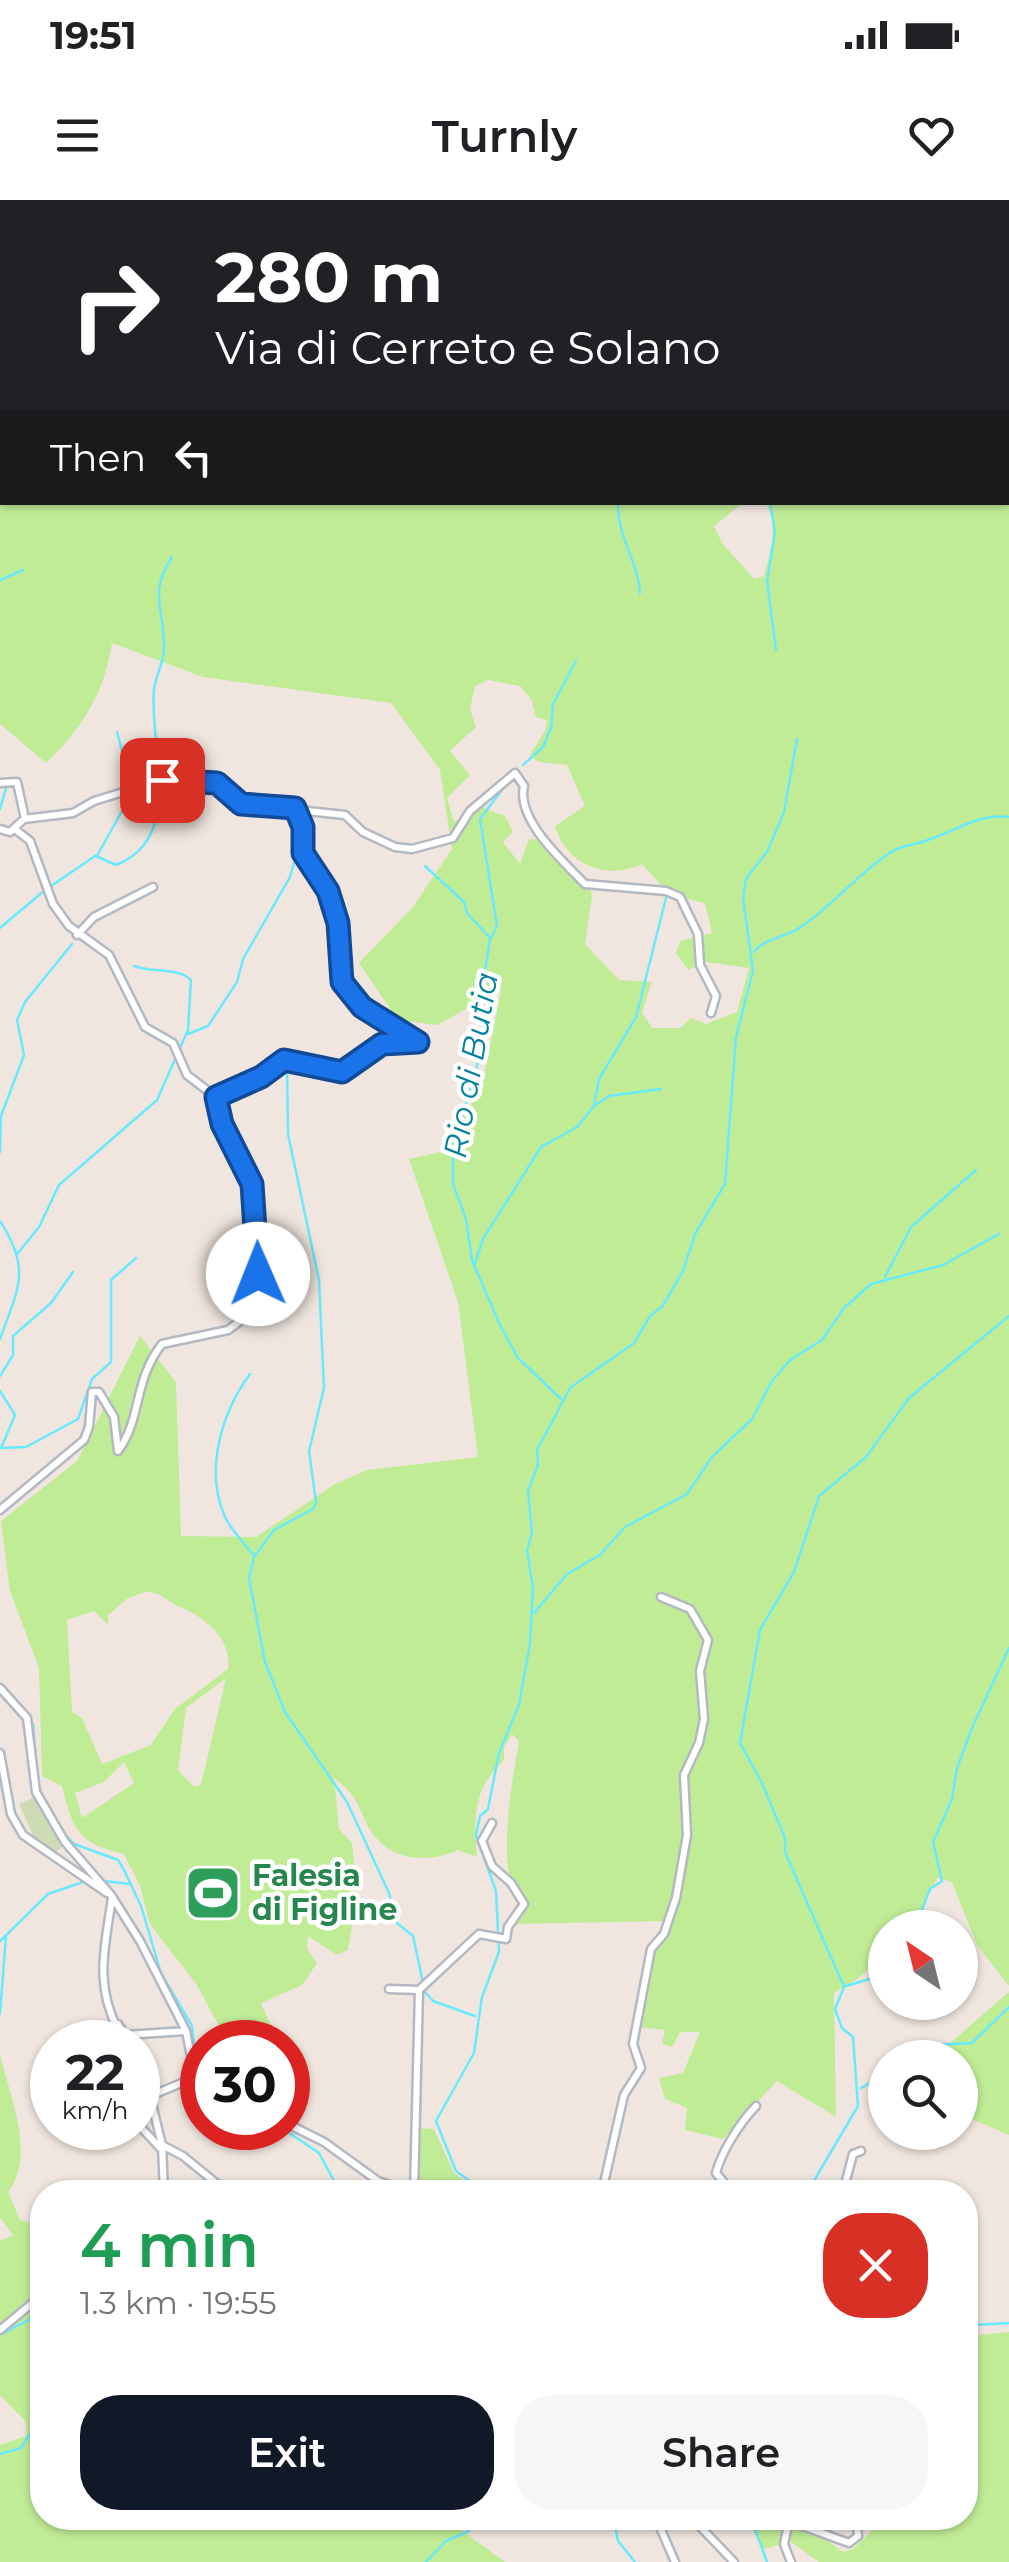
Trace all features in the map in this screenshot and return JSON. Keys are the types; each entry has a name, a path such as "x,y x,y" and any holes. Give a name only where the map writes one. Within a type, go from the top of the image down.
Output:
{"street":[{"path":"16,830 25,819 73,813 94,801 162,780 217,783 241,804 344,815 372,837 394,848 412,849 453,838 470,811 515,773 524,786 522,800 547,842 585,884 666,890 680,897 698,934 700,966 716,996 711,1013"},
{"path":"0,784 17,782 25,819"},
{"path":"216,1097 261,1077 284,1060 342,1072 382,1044 418,1042 362,1007 342,982 334,909 325,885 303,853 303,827 295,808"},
{"path":"0,830 16,830 30,841 53,904 77,934 109,955 145,1026 176,1046 187,1075 216,1097 222,1124 252,1184 260,1306 228,1330 162,1344 140,1379 131,1426 118,1451 114,1417 99,1392 92,1392 90,1426 84,1440 0,1510"},
{"path":"77,934 94,917 153,887"},
{"path":"605,2180 624,2095 641,2068 633,2044 644,1975 651,1949 664,1934 676,1898 687,1835 684,1775 699,1744 704,1718 700,1671 708,1640 690,1609 661,1597"},
{"path":"0,1688 28,1718 36,1792 64,1842 112,1896 180,2020"},
{"path":"0,1753 11,1814 23,1835 112,1896"},
{"path":"389,1989 419,1990 429,1984 479,1934 506,1939 508,1928 523,1910 522,1898 484,1853 482,1841 492,1824"},
{"path":"112,1896 100,1960 113,2020"},
{"path":"412,2180 419,1990"},
{"path":"722,2180 716,2173 718,2165 728,2156 737,2128 756,2106"},
{"path":"310,2135 377,2180"},
{"path":"160,2139 163,2180"},
{"path":"162,2148 183,2156 212,2180"},
{"path":"846,2180 852,2154 861,2151"},
{"path":"0,2330 30,2304"},
{"path":"661,2530 675,2562"},
{"path":"703,2530 734,2562"},
{"path":"787,2530 784,2544 792,2562"},
{"path":"815,2530 849,2543 858,2536 857,2530"}],"green space":[{"path":"0,505 740,505 714,526 722,543 754,579 764,576 771,548 772,520 767,505 1009,505 1009,1986 978,1946 978,1910 963,1910 952,1882 937,1878 918,1910 868,1910 868,1970 834,1993 836,2117 777,2081 723,2139 685,2130 687,2108 665,2099 659,2078 683,2073 700,2032 680,2032 672,2047 662,2044 665,2030 641,2027 654,1952 668,1937 666,1921 514,1924 525,1912 508,1863 509,1810 519,1741 512,1734 504,1747 504,1760 486,1782 477,1805 477,1857 458,1850 428,1858 396,1853 378,1840 356,1801 334,1778 339,1829 352,1843 357,1897 348,1950 337,1955 308,1936 307,1949 317,1963 302,1985 261,2003 268,2020 216,2020 197,1985 150,1924 140,1886 124,1854 87,1839 74,1824 62,1786 42,1776 39,1668 10,1591 1,1521 77,1461 140,1336 176,1382 181,1536 256,1537 335,1484 367,1470 478,1457 458,1302 409,1159 445,1151 482,1086 501,990 437,1025 398,1020 359,963 412,908 452,849 440,770 391,703 203,677 112,643 98,694 71,737 46,763 0,724","holes":["488,680 520,686 531,699 536,717 547,720 546,729 530,755 538,762 567,765 585,806 555,826 560,840 578,860 590,866 615,871 642,864 670,895 705,903 712,933 680,941 676,953 688,970 707,962 749,968 737,1012 706,1024 691,1018 680,1028 652,1028 642,1012 652,982 619,980 585,944 592,896 588,881 549,840 529,839 520,864 503,842 513,832 505,816 481,807 454,822 447,798 470,775 450,751 476,727 470,709 475,686","156,1593 199,1617 215,1631 226,1648 228,1669 175,1709 151,1745 102,1764 82,1718 72,1712 67,1620 94,1611 108,1625 108,1615 128,1598","226,1678 201,1785 194,1787 178,1770 186,1708","124,1762 134,1783 82,1818 75,1793 104,1782"]},
{"path":"36,1796 64,1845 53,1854 35,1840 19,1804"},
{"path":"1009,1992 1009,2135 978,2122 978,2040 954,2040"},
{"path":"0,2054 21,2143 16,2177 8,2192 20,2220 30,2223 30,2530 461,2530 505,2562 0,2562 0,2445 26,2436 26,2422 0,2395 0,2241 13,2235 0,2218"},
{"path":"418,2128 434,2129 454,2173 464,2180 418,2178"},
{"path":"1009,2332 1009,2562 819,2562 791,2542 763,2549 753,2530 819,2530 821,2536 843,2552 853,2549 873,2530 978,2530 978,2335"}],"waterway":[{"path":"618,505 640,593"},
{"path":"770,505 775,532 767,581 776,650"},
{"path":"96,856 116,865 138,852 151,833 158,812 154,689 164,645 159,590 172,557"},
{"path":"0,580 23,570"},
{"name":"Rio di Butia","path":"523,765 543,747 551,728 553,704 576,661"},
{"path":"51,886 98,854 136,786 137,778 127,770 117,732"},
{"path":"468,2180 456,2171 436,2121 474,2053 482,1997 499,1952 496,1891 476,1835 480,1816 488,1809 499,1753 519,1705 530,1643 533,1588 527,1550 532,1533 528,1491 538,1465 537,1450 570,1388 634,1343 650,1316 662,1307 683,1271 695,1234 725,1184 736,1037 753,971 743,898 746,879 768,850 784,812 797,739"},
{"name":"Rio di Butia","path":"507,783 480,819 497,926 490,939 484,978 485,1009 477,1066 453,1148 453,1184 466,1219 472,1260 500,1325 518,1358 561,1399"},
{"path":"0,809 7,785"},
{"path":"754,952 764,943 801,927 895,850 977,820 1009,817"},
{"path":"188,1034 208,1026 237,982 243,959 290,877 299,844"},
{"path":"425,866 464,902 467,913 490,938"},
{"path":"0,928 45,890"},
{"path":"474,1266 483,1239 541,1147 577,1127 594,1106 599,1079 636,1017 666,898"},
{"path":"0,1152 1,1116 24,1055 17,1020 25,1002 72,944"},
{"path":"17,1254 39,1227 59,1185 157,1100 188,1030 191,980 179,973 134,966"},
{"path":"287,1065 288,1134 319,1280 324,1388 309,1451 316,1502 313,1509 274,1530 254,1557 249,1578 265,1662 285,1712 347,1802 389,1893 397,1923 413,1936 425,1992 433,2001 475,2016"},
{"path":"596,1105 609,1096 661,1089"},
{"path":"885,1277 911,1227 976,1170"},
{"path":"0,1221 19,1267 16,1292 0,1339"},
{"path":"534,1613 567,1574 600,1555 625,1527 687,1494 712,1457 752,1419 772,1381 790,1360 822,1340 844,1308 871,1284 943,1265 999,1234"},
{"path":"0,1448 26,1447 78,1419 92,1379 111,1362 111,1280 136,1258"},
{"path":"0,1376 13,1355 13,1336 51,1303 73,1272"},
{"path":"844,1987 785,1852 785,1838 762,1783 740,1743 760,1630 794,1572 819,1496 866,1457 909,1398 1009,1316"},
{"path":"250,1374 224,1424 216,1480 225,1517 254,1556"},
{"path":"0,1391 15,1415 1,1448"},
{"path":"922,1910 930,1889 942,1881 933,1842 952,1799 957,1768 1009,1648"},
{"path":"17,1703 33,1724 36,1764"},
{"path":"62,1831 74,1844 118,1860 141,1906 161,1973 188,2020"},
{"path":"0,1941 48,1894 86,1881"},
{"path":"104,1881 130,1884"},
{"path":"0,2014 6,1936"},
{"path":"846,1986 868,1979"},
{"path":"814,2180 858,2106 853,2037 842,2028 835,2009 844,1987"},
{"path":"975,2040 1009,2007"},
{"path":"861,2088 868,2084"},
{"path":"310,2147 319,2153 334,2180"},
{"path":"0,2335 30,2319"},
{"path":"978,2325 1009,2323"},
{"path":"0,2454 21,2448 30,2434"},
{"path":"616,2530 618,2541 635,2562"},
{"path":"755,2530 767,2562"},
{"path":"426,2562 446,2541 469,2531"}],"place":[{"name":"Falesia di Figline","path":"213,1893"}],"route":[{"path":"162,780 217,783 241,804 295,808 303,827 303,853 328,891 338,923 342,982 362,1007 418,1042 382,1044 342,1072 284,1060 261,1077 230,1087 216,1097 222,1124 252,1184 258,1274"}]}
